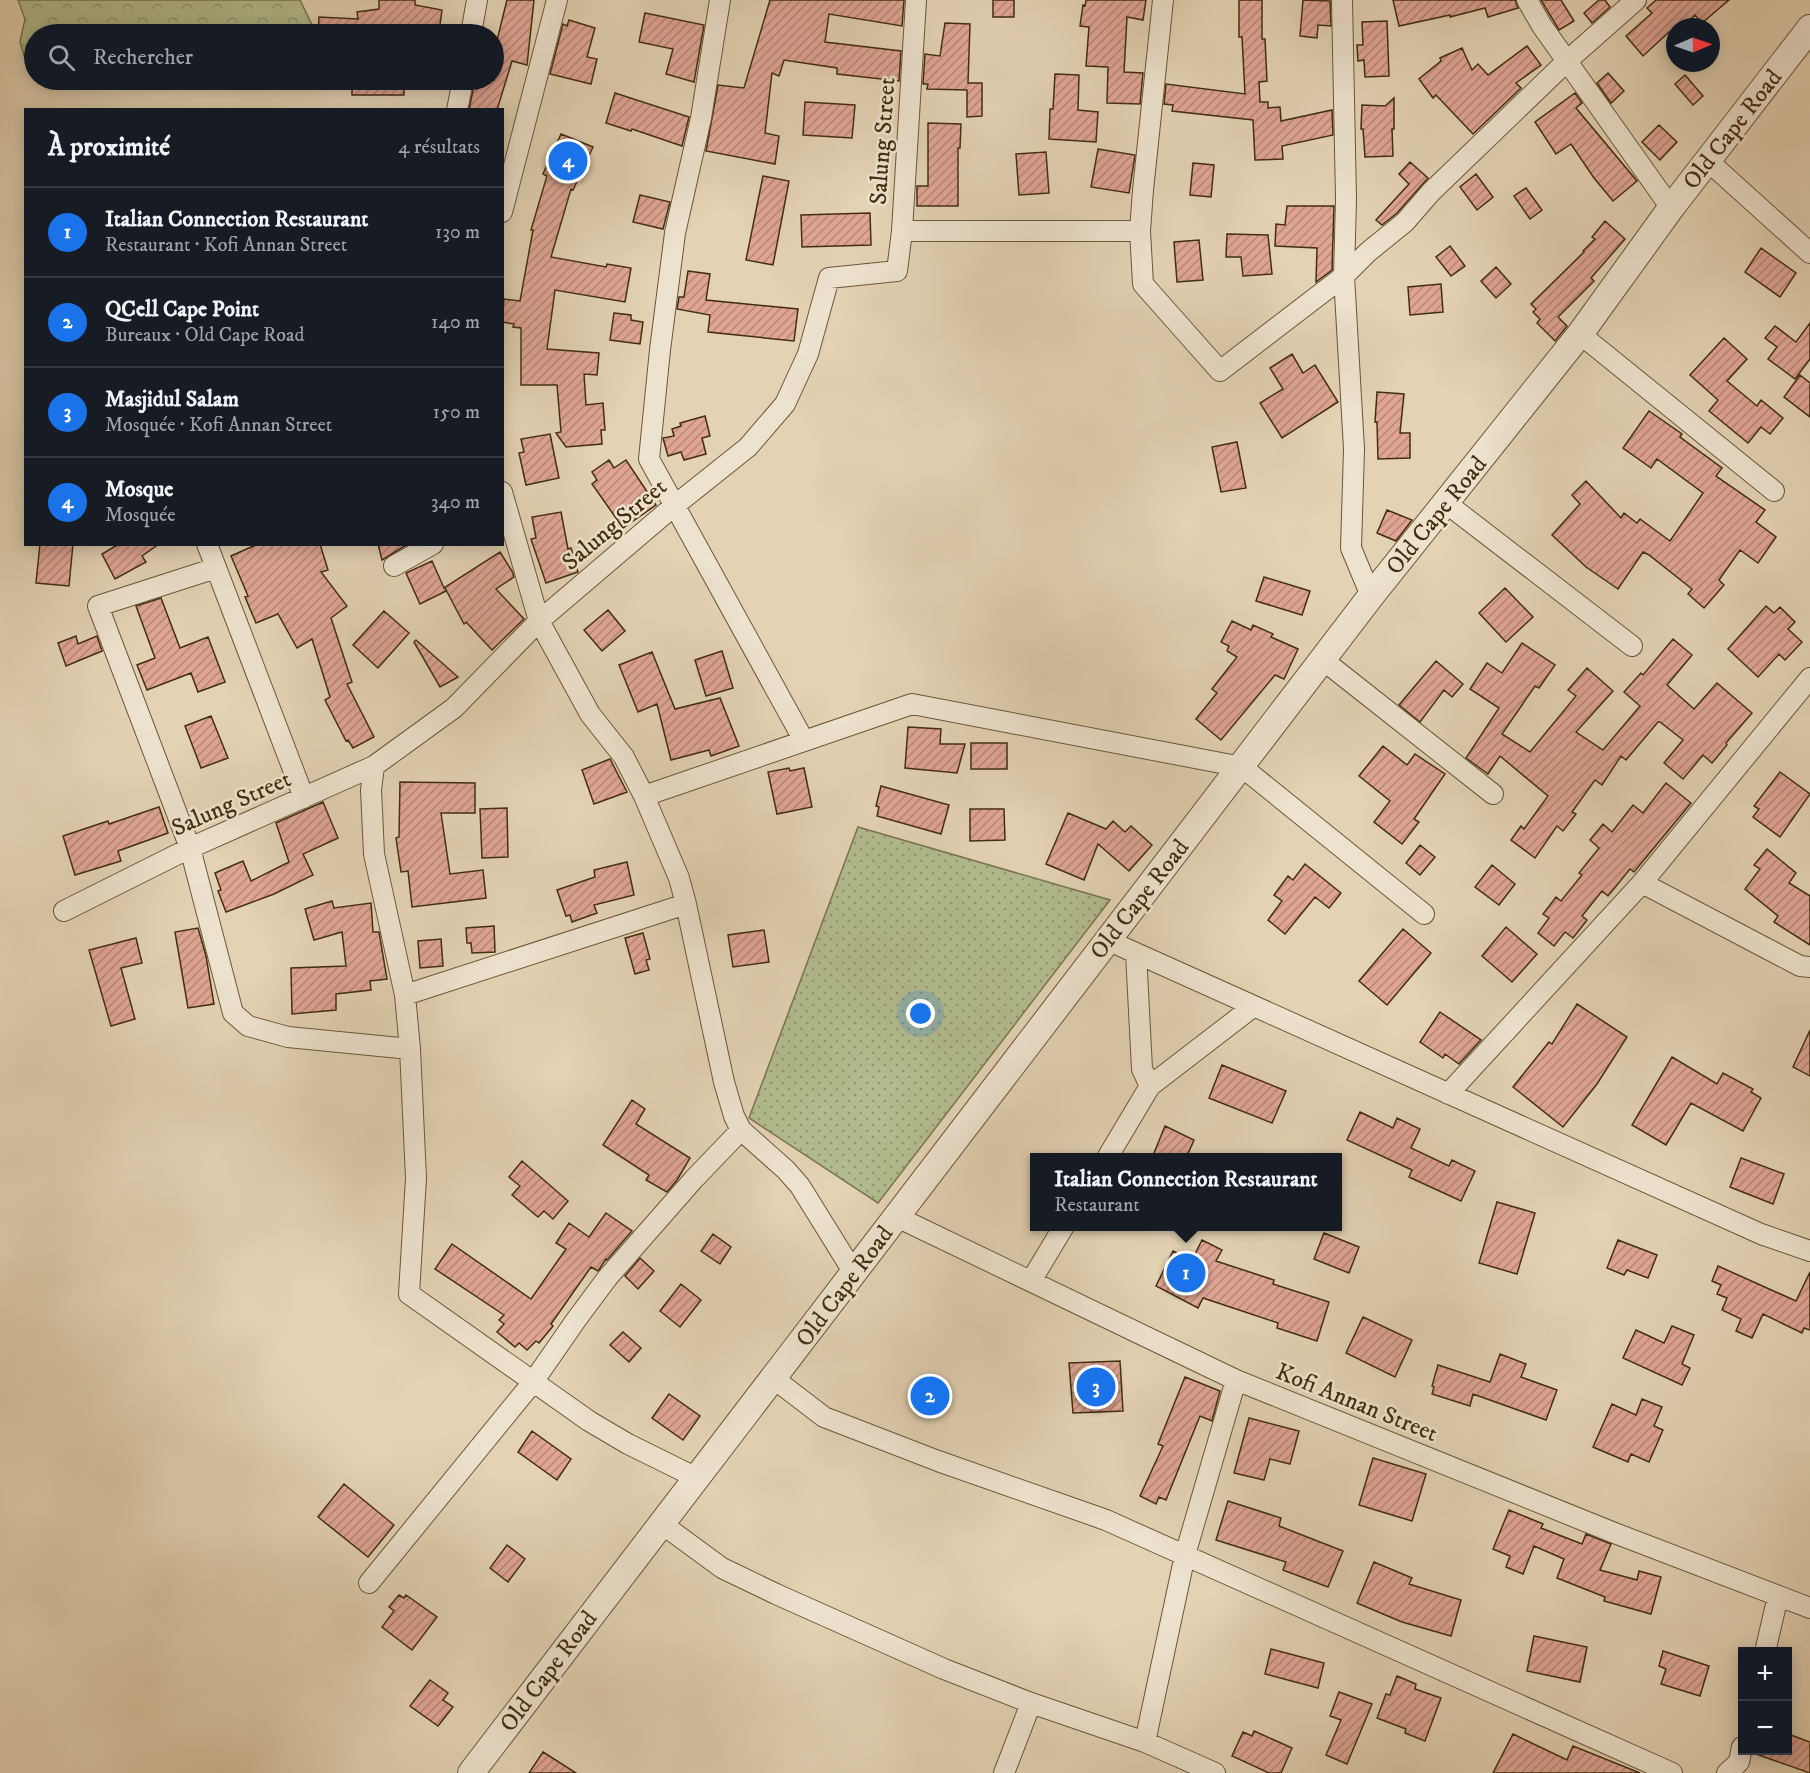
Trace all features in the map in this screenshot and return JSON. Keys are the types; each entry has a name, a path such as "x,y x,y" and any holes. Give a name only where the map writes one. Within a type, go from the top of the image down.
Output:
{"street":[{"path":"473,24 477,0"},
{"path":"504,204 557,0"},
{"path":"720,0 701,118 675,233 649,459 803,740"},
{"name":"Salung Street","path":"64,911 190,848 374,766 454,708 539,621 674,506 748,447 785,404 808,354 829,278 897,271 902,231 916,0"},
{"path":"1163,0 1140,231 1143,284 1220,372 1344,276 1368,252 1405,222 1431,192 1567,61 1636,0"},
{"path":"1342,0 1346,199 1344,276 1354,449 1351,548 1371,596"},
{"path":"1527,0 1567,61 1671,208"},
{"name":"Old Cape Road","path":"471,1773 1371,596 1580,334 1671,208 1810,28"},
{"path":"457,108 461,90"},
{"path":"1708,161 1810,253"},
{"path":"902,231 1140,231"},
{"path":"1580,334 1774,491"},
{"path":"504,500 539,621 590,714 624,757 644,795 679,879 724,1082 734,1116 741,1130 786,1170 800,1186 854,1273"},
{"path":"1446,503 1632,646"},
{"path":"208,546 304,798"},
{"path":"394,566 429,546"},
{"path":"216,568 98,606 190,848 233,1012 248,1026 288,1037 410,1049"},
{"path":"1323,660 1493,794"},
{"path":"1448,1094 1642,883 1810,678"},
{"path":"644,795 912,704 1242,767 1424,914"},
{"path":"374,766 372,790 374,854 405,995 410,1049 416,1178 409,1294 589,1421 628,1444 697,1478"},
{"path":"1642,883 1800,966 1810,967"},
{"path":"405,995 686,904"},
{"path":"1107,940 1761,1234 1810,1251"},
{"path":"1136,953 1142,1069 1150,1086"},
{"path":"1110,1153 1150,1086 1254,1006"},
{"path":"369,1583 533,1382 608,1277 687,1186 741,1130"},
{"name":"Kofi Annan Street","path":"897,1216 1236,1380 1612,1532 1810,1608"},
{"path":"1031,1281 1062,1231"},
{"path":"773,1378 824,1417 938,1461 1106,1520 1672,1773"},
{"path":"1145,1742 1185,1555 1236,1380"},
{"path":"662,1524 722,1568 944,1669 1030,1703 1145,1742 1215,1773"},
{"path":"1766,1647 1778,1596"},
{"path":"1004,1773 1030,1703"},
{"path":"1727,1773 1739,1762 1741,1755"}],"green space":[{"path":"18,0 300,0 312,24 24,24 24,55 20,42 25,19"},
{"path":"858,827 1110,900 878,1203 749,1118"}],"building":[{"path":"379,0 415,0 415,5 442,10 440,24 319,24 319,17 358,19 357,12 379,9"},
{"path":"507,0 534,0 527,65 512,61 504,87 504,24 501,24"},
{"path":"770,0 904,0 902,26 829,14 825,42 901,51 899,81 837,74 837,68 784,60 779,76 772,73 765,133 779,136 775,164 706,151 718,85 744,88"},
{"path":"993,0 1014,0 1014,17 993,17"},
{"path":"1086,0 1146,0 1143,20 1127,17 1124,72 1143,73 1140,104 1107,103 1108,67 1086,66 1089,27 1080,26"},
{"path":"1239,0 1262,0 1262,39 1265,39 1267,81 1259,82 1260,102 1268,102 1268,108 1280,107 1281,121 1332,110 1333,135 1282,146 1283,159 1255,160 1253,120 1172,111 1173,105 1164,104 1166,84 1245,94 1242,37 1239,37"},
{"path":"1303,0 1330,1 1331,26 1318,25 1317,38 1300,36"},
{"path":"1393,0 1515,0 1518,8 1488,17 1485,8 1399,26"},
{"path":"1541,0 1561,0 1574,21 1559,30"},
{"path":"1599,0 1605,0 1610,7 1592,23 1584,13"},
{"path":"1656,0 1729,0 1708,18 1698,18 1695,15 1692,18 1666,18 1666,35 1643,56 1626,36 1652,13 1647,8"},
{"path":"645,13 704,25 694,82 666,74 673,49 639,42"},
{"path":"569,20 595,28 587,57 597,59 591,84 550,74 563,24 567,26"},
{"path":"1387,21 1389,76 1365,77 1364,60 1358,61 1357,45 1363,45 1362,22"},
{"path":"945,23 970,24 968,83 982,83 982,116 967,117 967,90 927,89 928,84 923,84 925,54 940,56"},
{"path":"1527,46 1541,65 1516,83 1521,88 1473,134 1436,95 1433,98 1419,79 1441,61 1440,58 1462,48 1472,70 1478,64 1488,75"},
{"path":"1608,73 1624,91 1611,103 1597,83"},
{"path":"1055,74 1079,75 1078,110 1098,112 1096,142 1049,139"},
{"path":"1685,75 1703,96 1693,105 1675,84"},
{"path":"352,90 404,90 404,95 352,95"},
{"path":"473,90 503,90 498,108 469,108"},
{"path":"615,93 689,117 682,146 606,123"},
{"path":"1575,93 1582,103 1576,108 1637,181 1613,201 1571,144 1556,154 1535,122"},
{"path":"1394,98 1393,156 1365,157 1363,129 1361,129 1362,105 1385,106"},
{"path":"805,102 855,105 852,138 803,135"},
{"path":"928,123 961,124 960,148 958,148 958,206 917,206 917,186 928,186"},
{"path":"1659,125 1677,142 1660,160 1642,142"},
{"path":"561,134 593,147 573,190 571,189 551,257 606,267 607,264 631,268 625,302 555,290 547,349 599,353 597,375 584,374 586,405 603,403 605,430 601,430 602,444 566,447 556,433 561,432 557,385 521,385 521,328 504,322 504,299 520,301 533,230 531,230 547,176 543,174"},
{"path":"1098,149 1135,155 1129,193 1091,187"},
{"path":"1046,152 1049,193 1019,195 1016,154"},
{"path":"1410,162 1428,178 1397,213 1382,225 1376,220 1409,184 1399,174"},
{"path":"1193,163 1214,165 1211,197 1190,195"},
{"path":"1476,174 1493,197 1477,210 1460,187"},
{"path":"763,176 789,181 773,265 746,260"},
{"path":"1526,188 1542,210 1530,219 1514,196"},
{"path":"640,195 670,202 663,229 633,222"},
{"path":"1287,206 1334,206 1332,270 1316,282 1317,248 1275,246 1276,224 1285,225"},
{"path":"870,213 871,245 802,247 801,215"},
{"path":"1605,221 1625,239 1591,278 1594,281 1558,317 1567,326 1555,341 1537,323 1540,319 1533,312 1536,309 1531,304 1584,252 1595,239 1592,237"},
{"path":"1227,234 1268,235 1272,274 1243,276 1241,257 1226,257"},
{"path":"1199,240 1203,280 1177,282 1174,242"},
{"path":"1450,246 1465,266 1451,276 1436,257"},
{"path":"1761,248 1796,273 1780,297 1745,272"},
{"path":"1496,267 1511,284 1496,298 1481,281"},
{"path":"688,271 710,274 706,300 798,309 794,341 708,332 710,315 677,309 679,297 684,297"},
{"path":"1441,284 1443,312 1410,315 1408,287"},
{"path":"614,313 631,315 631,320 643,322 640,344 610,340"},
{"path":"1810,323 1810,359 1795,379 1768,359 1777,347 1765,338 1775,326 1796,342"},
{"path":"1724,338 1747,359 1727,381 1757,406 1761,400 1783,418 1770,434 1761,427 1748,443 1709,411 1718,400 1690,375"},
{"path":"1292,354 1303,373 1315,365 1338,402 1282,438 1260,403 1283,389 1270,368"},
{"path":"1800,375 1810,383 1810,417 1784,397"},
{"path":"1377,392 1404,394 1400,433 1410,433 1410,458 1378,459 1377,422 1375,422"},
{"path":"1649,411 1682,434 1680,437 1722,468 1716,476 1765,510 1756,522 1776,537 1758,563 1740,550 1719,580 1724,585 1704,608 1688,594 1692,589 1643,552 1618,589 1586,567 1552,535 1580,504 1572,495 1586,481 1621,518 1624,513 1637,523 1640,519 1670,541 1703,493 1657,459 1651,468 1623,448"},
{"path":"705,416 710,436 702,438 706,454 684,460 681,452 668,456 663,438 674,436 672,429 681,426 680,423"},
{"path":"550,434 559,478 526,485 519,453 524,452 521,439"},
{"path":"1237,442 1246,488 1221,492 1212,447"},
{"path":"609,460 614,468 626,460 656,505 623,528 592,484 597,480 592,472"},
{"path":"1387,510 1412,520 1396,541 1377,533"},
{"path":"561,512 568,549 571,548 578,572 546,583 531,539 536,538 532,517"},
{"path":"40,546 73,546 69,586 36,583"},
{"path":"116,546 156,546 142,556 146,562 115,579 102,554"},
{"path":"254,546 321,546 328,570 321,572 347,606 331,618 352,682 347,684 374,737 353,748 348,740 346,741 325,700 330,697 312,639 297,648 278,614 256,623 245,597 248,596 231,556"},
{"path":"378,546 405,546 382,560"},
{"path":"500,552 514,577 496,589 524,619 492,650 466,622 464,624 445,588 446,591 420,604 406,573 432,561 444,588"},
{"path":"1264,577 1310,591 1302,615 1256,601"},
{"path":"1505,588 1533,617 1506,642 1479,613"},
{"path":"161,598 180,648 208,637 225,682 198,692 191,673 147,690 137,665 155,658 136,606"},
{"path":"1766,606 1774,613 1780,607 1795,622 1788,629 1802,642 1785,660 1779,654 1758,677 1728,649"},
{"path":"608,610 625,631 602,651 584,630"},
{"path":"384,611 409,633 378,668 353,645"},
{"path":"1232,621 1251,630 1253,625 1273,634 1271,637 1298,649 1284,679 1275,675 1221,740 1196,719 1217,693 1212,689 1237,657 1227,651 1229,646 1221,642"},
{"path":"76,636 78,644 97,636 102,651 66,666 58,643"},
{"path":"1673,639 1692,655 1667,685 1694,709 1717,683 1752,713 1712,763 1703,755 1683,779 1664,763 1683,740 1658,722 1626,760 1621,756 1602,785 1595,780 1572,812 1576,814 1563,831 1557,826 1535,858 1511,840 1521,826 1524,829 1548,796 1500,756 1488,774 1466,758 1499,708 1470,689 1487,663 1502,673 1522,643 1555,665 1539,688 1535,686 1502,734 1530,752 1576,696 1568,690 1587,668 1613,691 1576,732 1603,750 1640,706 1624,692 1641,673 1643,675"},
{"path":"416,640 458,677 440,687 414,642"},
{"path":"722,651 733,688 706,696 695,660"},
{"path":"652,652 675,709 720,698 739,746 711,756 709,750 671,760 657,704 638,712 619,665"},
{"path":"1436,661 1463,684 1452,697 1444,690 1420,722 1399,705"},
{"path":"211,716 228,758 201,768 185,726"},
{"path":"908,727 941,729 940,744 965,744 957,773 905,768"},
{"path":"971,743 1007,743 1007,769 971,769"},
{"path":"1383,746 1407,765 1415,754 1445,774 1414,819 1419,822 1402,844 1374,822 1390,801 1359,776"},
{"path":"610,759 627,792 594,804 582,770"},
{"path":"789,768 790,771 804,768 812,807 777,814 768,772"},
{"path":"1780,772 1810,794 1780,837 1753,817 1759,809 1754,806"},
{"path":"400,782 475,783 475,813 441,813 450,874 483,870 486,898 412,907 408,871 401,872 396,838 399,837"},
{"path":"1666,783 1691,803 1634,872 1630,869 1608,896 1602,891 1582,916 1587,920 1573,938 1565,932 1554,946 1538,933 1549,918 1543,914 1556,897 1561,901 1582,875 1579,873 1599,848 1590,840 1603,824 1612,832 1633,805 1643,813"},
{"path":"881,786 949,805 941,834 877,816 879,807 876,806"},
{"path":"323,802 338,838 303,854 313,875 274,894 226,912 218,891 221,890 215,873 243,861 251,881 289,862 276,823"},
{"path":"159,807 168,833 118,851 121,861 75,875 63,836 108,821 109,824"},
{"path":"507,808 508,857 482,858 480,809"},
{"path":"970,809 1004,809 1005,840 970,841"},
{"path":"1068,813 1106,829 1113,821 1125,832 1131,826 1152,845 1129,871 1098,844 1084,880 1046,864"},
{"path":"1420,845 1435,857 1420,875 1406,863"},
{"path":"1767,849 1796,873 1789,883 1810,896 1810,945 1774,922 1778,916 1745,889 1760,869 1754,865"},
{"path":"627,862 634,895 594,905 597,913 572,922 570,915 566,916 557,890 595,877 594,870"},
{"path":"1305,864 1341,893 1329,908 1315,897 1285,934 1268,920 1282,901 1274,895 1288,876 1293,880"},
{"path":"1492,865 1515,884 1499,905 1475,887"},
{"path":"332,901 334,908 371,903 373,932 379,932 387,979 370,981 371,990 336,994 336,1010 292,1014 291,968 346,966 342,932 314,940 305,909"},
{"path":"494,926 495,952 472,953 471,943 467,943 466,928"},
{"path":"1506,927 1537,954 1512,982 1482,956"},
{"path":"198,928 206,956 214,1004 188,1008 175,932"},
{"path":"1403,929 1431,953 1387,1005 1359,981"},
{"path":"764,930 769,962 733,967 728,935"},
{"path":"643,933 650,959 646,960 649,970 635,974 625,938"},
{"path":"136,938 142,963 121,968 135,1019 111,1026 89,950"},
{"path":"441,939 443,966 420,968 418,941"},
{"path":"1577,1004 1627,1037 1597,1084 1563,1127 1513,1087 1549,1042 1552,1044"},
{"path":"1440,1012 1481,1040 1459,1064 1445,1054 1443,1058 1420,1042"},
{"path":"1810,1030 1810,1076 1793,1067"},
{"path":"1672,1057 1717,1084 1723,1073 1753,1089 1751,1092 1761,1098 1743,1131 1691,1103 1666,1145 1632,1125"},
{"path":"1222,1065 1286,1091 1272,1123 1209,1098"},
{"path":"632,1100 645,1109 636,1124 690,1158 667,1192 646,1180 649,1175 603,1145"},
{"path":"1360,1112 1393,1128 1397,1118 1420,1129 1411,1148 1449,1166 1452,1160 1475,1171 1461,1201 1409,1177 1412,1170 1347,1140"},
{"path":"1165,1126 1194,1140 1188,1153 1154,1153"},
{"path":"1741,1158 1784,1174 1773,1204 1730,1187"},
{"path":"522,1161 568,1201 553,1219 544,1211 538,1217 512,1195 520,1186 509,1177"},
{"path":"1497,1202 1535,1213 1517,1274 1479,1263"},
{"path":"606,1213 632,1231 598,1271 591,1267 551,1324 553,1326 539,1343 536,1341 527,1350 519,1343 515,1347 497,1332 504,1324 499,1320 504,1315 435,1269 452,1244 531,1299 566,1249 556,1243 569,1223 589,1237"},
{"path":"1324,1233 1359,1247 1349,1273 1314,1259"},
{"path":"713,1234 731,1247 720,1264 701,1251"},
{"path":"1202,1240 1222,1250 1216,1261 1274,1280 1273,1284 1329,1302 1317,1341 1277,1328 1278,1323 1203,1298 1198,1308 1156,1286 1173,1251 1192,1260"},
{"path":"1618,1240 1657,1255 1648,1278 1627,1270 1624,1275 1607,1268"},
{"path":"640,1258 654,1271 638,1289 625,1276"},
{"path":"1718,1266 1796,1301 1810,1272 1810,1330 1804,1328 1802,1333 1763,1314 1752,1338 1736,1331 1741,1319 1722,1310 1727,1298 1717,1294 1721,1285 1712,1281"},
{"path":"681,1284 701,1300 680,1327 660,1311"},
{"path":"1363,1317 1412,1340 1395,1377 1346,1353"},
{"path":"1672,1326 1694,1335 1682,1364 1690,1368 1682,1385 1623,1358 1636,1330 1664,1343"},
{"path":"623,1332 641,1348 629,1362 610,1345"},
{"path":"1500,1354 1526,1364 1521,1377 1557,1390 1546,1420 1473,1394 1470,1406 1432,1394 1438,1365 1490,1382"},
{"path":"1120,1361 1123,1411 1073,1413 1069,1363"},
{"path":"1185,1377 1220,1391 1212,1421 1200,1416 1166,1500 1159,1497 1156,1504 1140,1496 1163,1446 1158,1444"},
{"path":"669,1394 700,1416 683,1440 652,1418"},
{"path":"1642,1399 1662,1407 1654,1426 1663,1430 1649,1462 1631,1454 1628,1462 1593,1447 1612,1404 1636,1415"},
{"path":"1249,1418 1299,1431 1290,1464 1270,1459 1264,1480 1234,1473"},
{"path":"532,1431 571,1459 557,1480 518,1452"},
{"path":"1373,1458 1426,1474 1412,1521 1359,1505"},
{"path":"344,1484 394,1525 368,1557 318,1517"},
{"path":"1228,1501 1281,1518 1279,1526 1343,1551 1328,1587 1283,1570 1286,1562 1216,1540"},
{"path":"1509,1510 1543,1524 1541,1528 1582,1544 1586,1534 1611,1544 1600,1570 1637,1580 1639,1571 1661,1577 1651,1614 1604,1601 1605,1597 1557,1578 1564,1559 1534,1546 1523,1574 1506,1567 1510,1556 1493,1549"},
{"path":"507,1545 525,1559 508,1582 490,1568"},
{"path":"1374,1562 1412,1578 1409,1584 1461,1600 1451,1636 1402,1622 1357,1603"},
{"path":"399,1595 404,1598 406,1595 437,1617 412,1650 382,1627 394,1611 389,1607"},
{"path":"1534,1636 1587,1647 1580,1682 1527,1671"},
{"path":"1271,1649 1324,1663 1318,1688 1265,1674"},
{"path":"1663,1651 1709,1666 1700,1696 1661,1684 1666,1669 1659,1666"},
{"path":"1397,1676 1416,1684 1415,1689 1441,1698 1425,1741 1405,1733 1406,1729 1377,1718 1386,1694 1390,1695"},
{"path":"430,1680 448,1693 443,1700 453,1707 438,1726 410,1706"},
{"path":"1339,1692 1372,1704 1347,1764 1326,1755 1341,1720 1330,1716"},
{"path":"1254,1731 1292,1748 1281,1773 1269,1773 1232,1756 1243,1732 1252,1736"},
{"path":"1513,1734 1567,1760 1573,1746 1640,1773 1493,1773"},
{"path":"1792,1735 1810,1742 1810,1773 1759,1755 1792,1755"},
{"path":"543,1752 576,1773 529,1773"}],"place":[{"name":"Mosque","path":"568,161"},
{"name":"Italian Connection Restaurant","path":"1186,1273"},
{"name":"Masjidul Salam","path":"1096,1387"},
{"name":"QCell Cape Point","path":"930,1396"}]}
